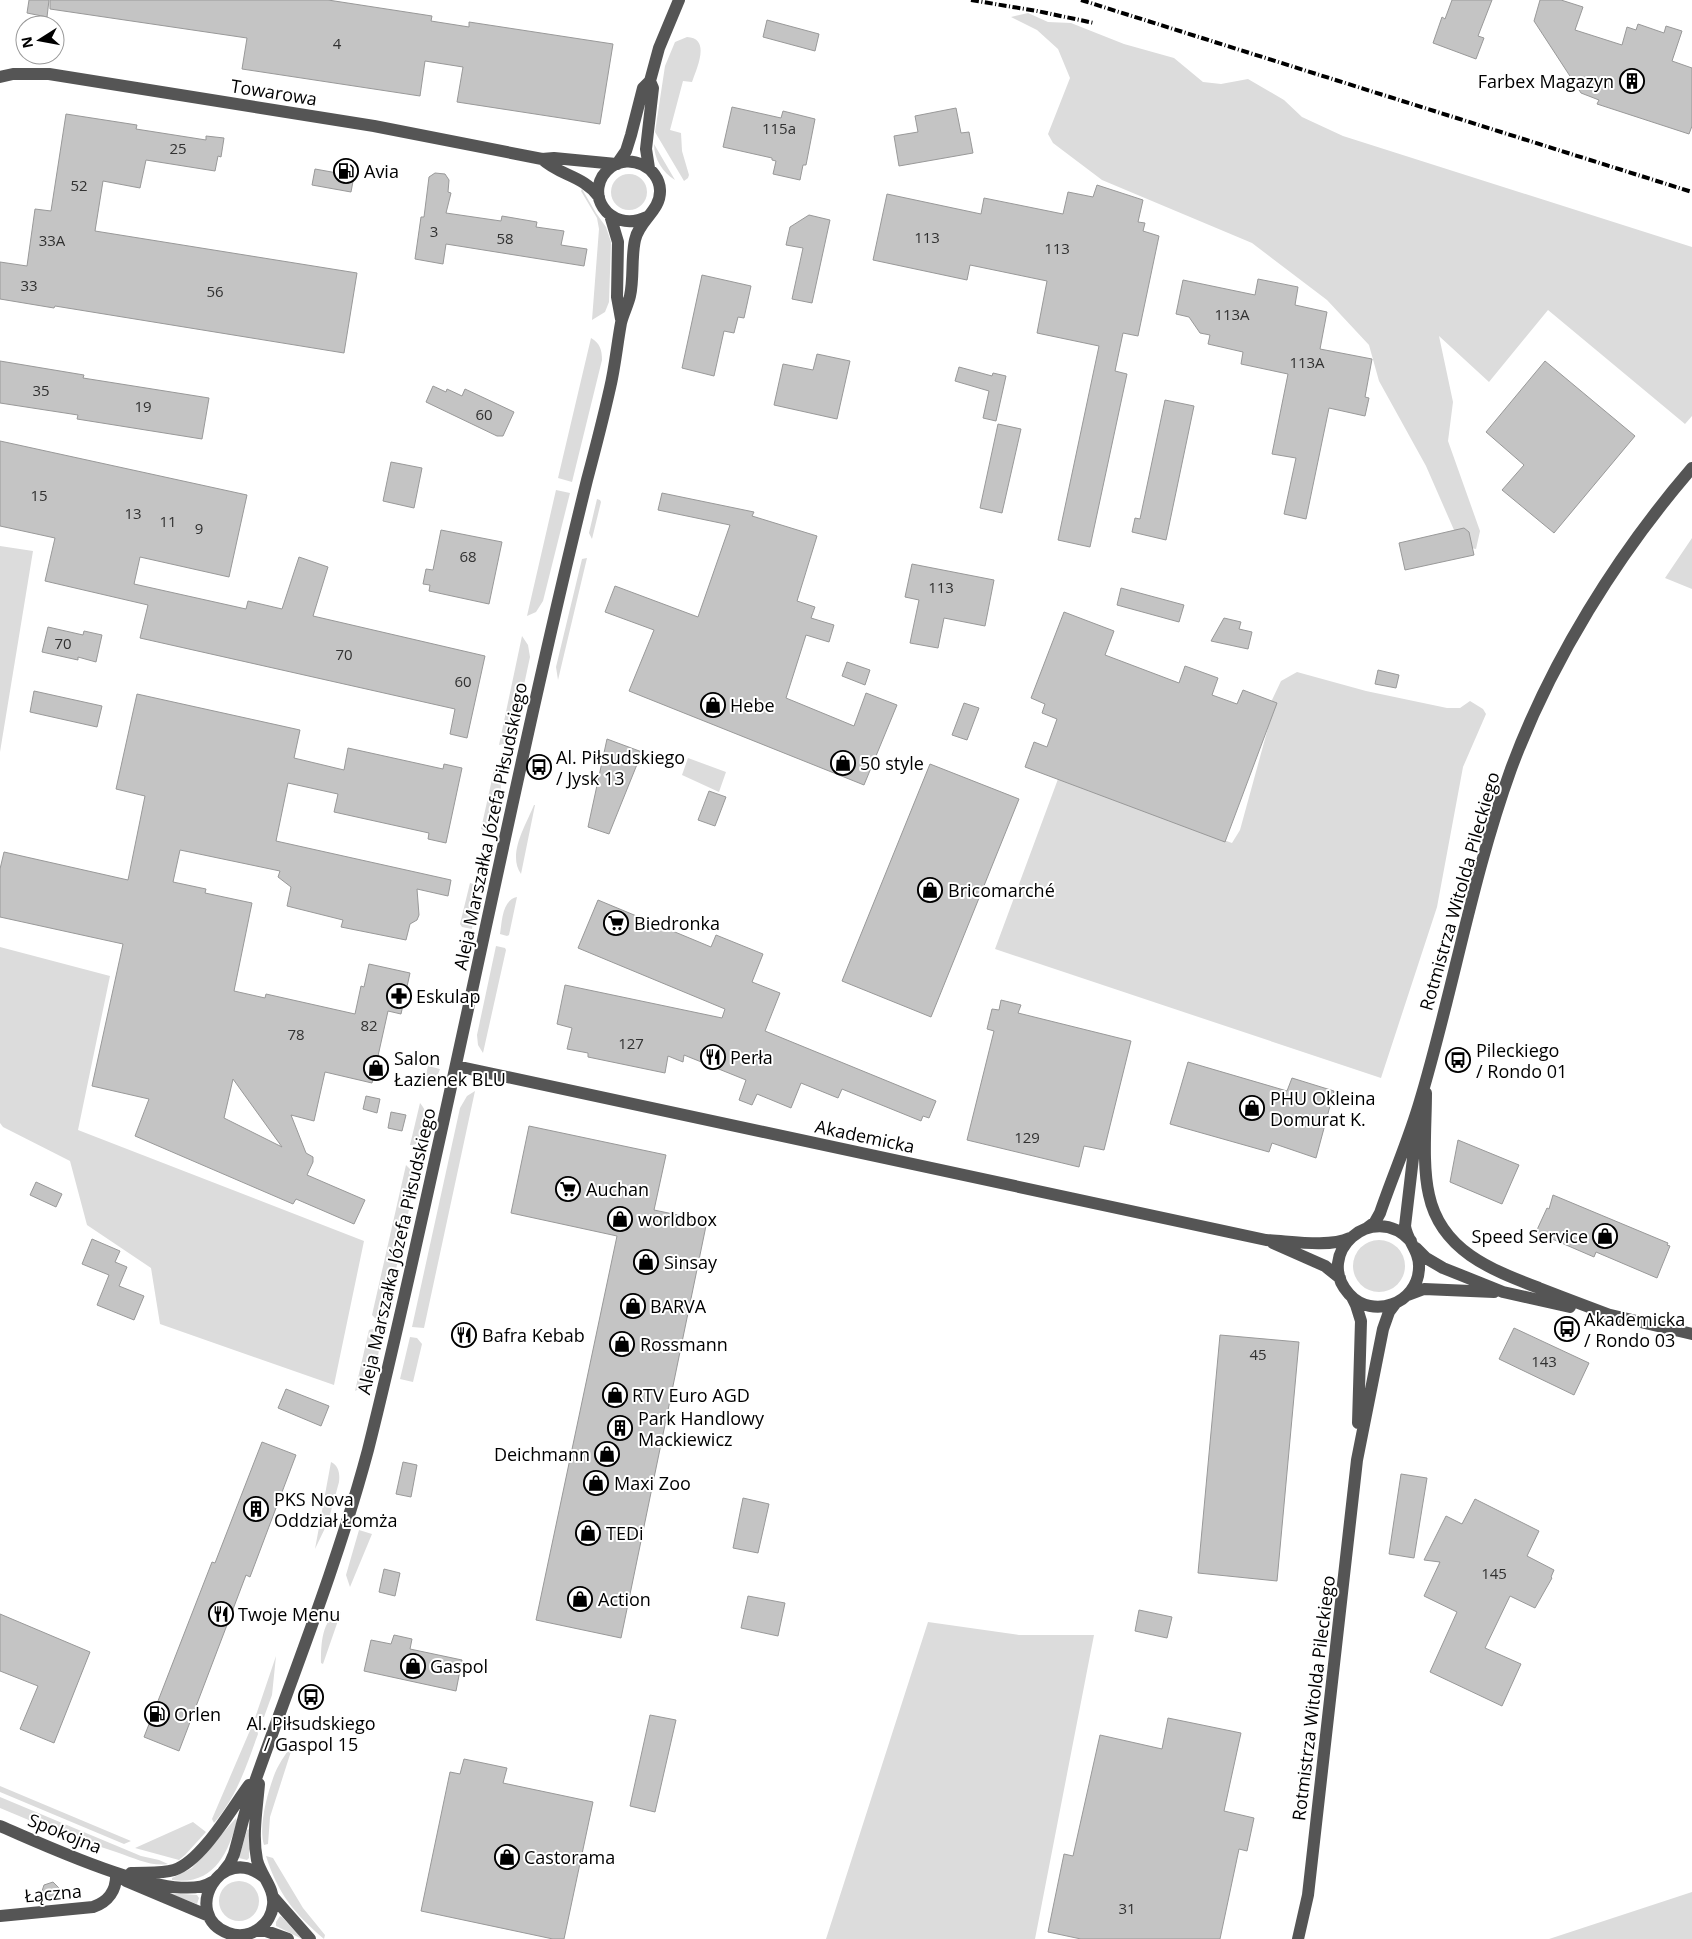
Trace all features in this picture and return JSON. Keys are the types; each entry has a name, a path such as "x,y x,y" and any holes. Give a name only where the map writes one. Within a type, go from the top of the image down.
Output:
{"street":[{"name":"Aleja Marszałka Józefa Piłsudskiego","path":"622,321 617,297 618,242 610,215 604,209 599,197 599,187 604,175 617,164 626,151 643,88 650,80 659,48 679,0"},
{"name":"Towarowa","path":"0,77 13,74 49,74 374,126 542,159 554,158 617,164"},
{"name":"Aleja Marszałka Józefa Piłsudskiego","path":"212,1882 223,1872 234,1854 249,1799 337,1553 366,1456 456,1066 520,763 609,391 622,321 630,296 635,237 660,198 659,182 649,168 646,149 653,88 650,80"},
{"name":"Towarowa","path":"542,159 550,166 579,178 592,188 599,197"},
{"path":"617,164 636,162 649,168"},
{"path":"610,215 618,220 631,222 647,217"},
{"name":"Rotmistrza Witolda Pileckiego","path":"1367,1228 1375,1222 1380,1213 1420,1102 1492,828 1512,768 1550,682 1590,607 1654,515 1692,468"},
{"name":"Akademicka","path":"456,1066 1266,1240 1327,1243 1342,1242 1350,1238"},
{"path":"1426,1078 1427,1185 1434,1212 1446,1235 1462,1251 1501,1274 1610,1315"},
{"name":"Rotmistrza Witolda Pileckiego","path":"1411,1242 1405,1231 1405,1219 1420,1102"},
{"path":"1503,1292 1424,1289 1408,1295 1395,1304 1374,1307 1360,1303 1346,1290 1340,1278 1340,1255 1350,1238 1367,1228 1388,1227 1402,1233 1426,1258 1452,1272 1503,1292 1692,1334"},
{"name":"Akademicka","path":"1266,1240 1325,1266 1340,1278"},
{"path":"1408,1295 1416,1283 1419,1268 1417,1252 1411,1242"},
{"name":"Rotmistrza Witolda Pileckiego","path":"1352,1297 1360,1321 1358,1460"},
{"name":"Rotmistrza Witolda Pileckiego","path":"1298,1939 1308,1895 1358,1460 1384,1325 1389,1312 1395,1304"},
{"name":"Aleja Marszałka Józefa Piłsudskiego","path":"261,1769 255,1842 257,1859 273,1897"},
{"path":"116,1873 168,1871 186,1864 230,1814 261,1769"},
{"name":"Spokojna","path":"0,1826 116,1873 177,1887 200,1887 212,1882"},
{"path":"223,1872 242,1868 256,1872 264,1878"},
{"name":"Spokojna","path":"116,1873 123,1880 134,1886 209,1916"},
{"name":"Łączna","path":"0,1916 99,1905 110,1898 117,1880 116,1873"},
{"path":"212,1882 206,1900 209,1916 218,1927 223,1939"},
{"path":"252,1935 266,1923 273,1906 273,1897"},
{"path":"273,1897 310,1939"},
{"path":"218,1927 238,1935 252,1935 260,1930 269,1931 288,1939"}],"shaded area":[{"path":"1028,13 1048,22 1071,23 1124,44 1174,58 1203,82 1221,84 1248,79 1284,100 1302,117 1343,136 1692,247 1692,416 1685,424 1548,310 1489,382 1439,336 1453,402 1448,441 1480,531 1476,549 1461,546 1426,466 1379,381 1369,345 1327,300 1252,243 1102,180 1053,143 1048,134 1070,78 1058,49 1037,30 1011,17"},
{"path":"687,37 699,42 699,62 692,82 683,81 670,130 681,133 682,151 689,175 684,181 655,132 665,66 675,42"},
{"path":"654,144 675,180 660,165 654,150"},
{"path":"629,174 636,175 642,179 646,185 646,199 642,205 636,209 629,210 622,209 616,205 612,199 611,192 612,185 616,179 622,175"},
{"path":"582,189 606,227 611,242 609,302 605,312 592,320 599,229 597,218 581,191"},
{"path":"591,338 600,347 602,360 572,482 558,478"},
{"path":"556,490 570,493 543,601 536,612 527,616"},
{"path":"597,499 601,502 592,539 589,533"},
{"path":"1692,538 1692,589 1665,578"},
{"path":"0,546 33,551 0,752"},
{"path":"587,558 558,680 556,667 582,559"},
{"path":"522,636 528,645 530,657 513,736 507,743 499,745"},
{"path":"1297,672 1366,691 1447,708 1460,708 1470,701 1483,709 1486,714 1463,767 1437,907 1381,1078 995,949 1058,779 1232,843 1240,830 1268,728 1272,700 1281,681"},
{"path":"688,758 726,772 719,792 682,775"},
{"path":"494,770 501,784 499,800 485,831 481,829"},
{"path":"534,805 521,874 517,866 517,849"},
{"path":"470,883 473,884 474,911 472,929 462,927 460,924"},
{"path":"517,897 509,935 500,934 502,918 508,902"},
{"path":"496,946 506,950 483,1053 478,1045 477,1035"},
{"path":"0,947 110,976 78,1130 364,1241 334,1385 160,1324 151,1268 87,1225 70,1161 3,1127 0,1123"},
{"path":"428,1066 440,1069 435,1082 423,1089"},
{"path":"475,1091 424,1328 412,1327 460,1108 467,1096"},
{"path":"420,1103 428,1122 426,1135 417,1144 410,1145"},
{"path":"406,1165 413,1172 415,1182 385,1320 375,1318 372,1315"},
{"path":"1379,1240 1389,1242 1397,1248 1403,1256 1405,1266 1403,1276 1397,1284 1389,1290 1379,1292 1369,1290 1361,1284 1355,1276 1353,1266 1355,1256 1361,1248 1369,1242"},
{"path":"369,1330 382,1331 376,1366 373,1374 363,1387 355,1391"},
{"path":"410,1337 417,1338 422,1344 413,1382 400,1379"},
{"path":"331,1462 338,1470 339,1482 328,1522 315,1549"},
{"path":"359,1530 372,1534 350,1587 346,1575"},
{"path":"341,1612 323,1664 321,1663 321,1649 326,1626 334,1615"},
{"path":"928,1622 1019,1635 1094,1635 1035,1939 826,1939"},
{"path":"276,1656 272,1695 264,1717 255,1718"},
{"path":"251,1728 257,1730 258,1734 245,1770 235,1792 214,1823 212,1819"},
{"path":"295,1739 270,1817 268,1844 264,1845 262,1828 269,1789 277,1769"},
{"path":"0,1786 131,1841 124,1844 0,1792"},
{"path":"0,1797 141,1856 168,1864 143,1862 74,1838 0,1808"},
{"path":"236,1818 237,1821 229,1845 223,1856 208,1873 186,1881 172,1880 172,1878 192,1868"},
{"path":"193,1822 206,1832 179,1860 135,1848"},
{"path":"249,1829 249,1858 247,1860 239,1858 247,1830"},
{"path":"266,1856 273,1858 303,1908 325,1935 324,1939 288,1902 276,1881"},
{"path":"239,1881 253,1887 259,1901 253,1915 239,1921 225,1915 219,1901 225,1887"},
{"path":"1692,1892 1692,1939 1549,1939"},
{"path":"168,1893 197,1895 199,1898 197,1904"},
{"path":"280,1916 282,1917 302,1939 276,1926"}],"building":[{"path":"29,0 49,0 47,15 27,13"},
{"path":"50,0 328,0 432,16 431,21 469,27 469,22 613,44 600,124 457,102 463,67 425,61 420,96 242,69 247,38 50,9"},
{"path":"1452,0 1492,0 1478,36 1484,38 1476,59 1433,43 1442,17 1445,19"},
{"name":"Farbex Magazyn","path":"1540,0 1561,0 1583,7 1575,30 1622,45 1627,27 1636,30 1638,24 1664,33 1666,26 1682,31 1672,61 1692,68 1692,126 1689,134 1597,104 1599,100 1581,93 1534,21"},
{"path":"767,20 819,34 815,51 763,37"},
{"path":"732,107 781,118 783,111 815,119 806,165 803,165 800,180 773,174 776,161 772,160 772,158 723,147"},
{"path":"956,108 961,133 969,132 973,153 899,166 894,136 918,132 915,116"},
{"path":"66,114 137,125 136,129 206,140 206,136 224,138 221,157 218,156 215,171 146,160 140,188 103,181 95,231 357,273 344,353 55,306 54,308 0,299 0,262 27,266 35,209 51,211"},
{"path":"315,169 354,176 351,192 312,185"},
{"path":"435,173 445,174 449,180 448,192 451,193 446,213 501,221 502,216 537,222 536,227 564,231 561,245 587,249 584,266 446,244 443,264 415,259 421,217 424,217 429,177"},
{"path":"1097,185 1143,200 1138,222 1145,223 1143,231 1159,236 1138,336 1123,333 1115,371 1127,374 1090,547 1058,540 1099,346 1037,333 1047,281 970,265 967,280 873,260 887,194 981,214 984,198 1063,214 1068,192 1093,197"},
{"path":"809,215 830,220 812,303 792,299 803,248 786,245 790,227"},
{"path":"702,275 751,286 744,318 738,317 734,333 724,331 714,376 682,368"},
{"path":"1258,279 1298,287 1295,305 1327,312 1320,349 1372,359 1365,397 1369,398 1365,416 1329,408 1306,519 1284,514 1296,458 1272,454 1288,374 1241,364 1243,352 1208,344 1210,335 1200,333 1189,317 1176,314 1183,280 1255,295"},
{"path":"817,354 850,361 837,419 774,405 783,364 813,370"},
{"path":"0,361 84,375 83,378 209,398 202,439 77,419 78,415 0,403"},
{"path":"1545,361 1635,436 1554,533 1502,490 1524,465 1486,432"},
{"path":"959,367 992,376 993,373 1006,376 996,421 983,418 989,391 955,381"},
{"path":"433,386 446,392 447,389 462,396 465,389 514,412 503,436 497,436 426,402"},
{"path":"1165,400 1194,406 1166,540 1132,532 1135,518 1140,519"},
{"path":"998,424 1021,429 1002,513 980,508"},
{"path":"0,441 247,495 229,577 140,557 134,584 246,609 248,601 282,609 299,557 328,567 313,616 485,656 467,738 450,734 455,709 140,638 148,605 45,581 55,538 0,526"},
{"path":"391,462 422,468 414,508 383,501"},
{"path":"662,493 754,512 752,516 817,536 797,601 815,607 811,618 834,625 829,642 806,635 786,698 854,726 866,693 897,705 864,785 629,691 654,630 605,612 615,586 698,617 730,525 658,510"},
{"path":"1464,528 1469,532 1474,555 1405,570 1399,543"},
{"path":"441,530 502,542 489,604 429,591 430,585 423,584 426,569 433,570"},
{"path":"912,564 994,580 985,626 944,618 938,648 910,643 919,600 905,597"},
{"path":"1121,588 1184,605 1179,622 1117,605"},
{"path":"1064,612 1114,631 1105,655 1179,683 1185,666 1218,678 1212,695 1237,704 1243,690 1277,703 1225,842 1025,767 1034,742 1047,747 1057,719 1042,713 1045,704 1031,698"},
{"path":"1224,618 1241,622 1239,629 1252,632 1248,649 1211,641"},
{"path":"48,627 83,635 84,631 102,635 96,662 78,657 78,660 42,652"},
{"path":"847,662 870,670 865,685 842,676"},
{"path":"1378,670 1399,675 1396,688 1375,684"},
{"path":"34,691 102,706 97,727 30,712"},
{"path":"137,694 300,730 294,758 344,770 348,748 443,769 444,764 462,768 446,843 428,839 429,833 334,812 338,794 288,783 276,841 451,880 448,896 417,889 419,915 417,920 410,924 406,940 341,927 343,920 287,906 291,887 278,877 280,871 180,850 173,882 206,889 205,893 252,903 234,991 265,998 266,994 355,1014 361,986 364,987 369,964 410,973 401,1014 388,1011 372,1083 325,1072 314,1121 291,1115 306,1153 313,1157 313,1162 307,1175 365,1200 354,1224 296,1199 293,1204 135,1136 149,1099 92,1086 123,944 0,917 0,869 4,852 128,880 145,796 116,789","holes":["233,1079 282,1147 224,1118"]},
{"path":"964,703 979,708 967,740 952,735"},
{"path":"607,739 642,752 609,834 588,827"},
{"name":"Bricomarché","path":"930,764 1019,799 931,1017 842,981"},
{"path":"709,791 726,797 715,826 698,820"},
{"path":"598,900 711,947 716,935 763,954 752,982 780,993 765,1031 936,1101 929,1118 923,1116 921,1121 842,1089 838,1098 801,1083 791,1108 757,1094 752,1105 739,1100 746,1080 684,1055 683,1062 668,1056 665,1073 588,1057 588,1053 567,1049 572,1028 557,1024 565,985 722,1018 725,1009 578,948"},
{"path":"1001,1000 1021,1005 1018,1013 1131,1041 1104,1150 1084,1146 1079,1167 967,1140 994,1031 987,1029 992,1009 999,1010"},
{"name":"PHU Okleina Domurat K.","path":"1188,1062 1287,1091 1292,1078 1334,1091 1316,1158 1272,1143 1269,1152 1170,1124"},
{"path":"366,1096 380,1099 377,1113 363,1109"},
{"path":"391,1112 406,1115 402,1131 388,1128"},
{"name":"Park Handlowy Mackiewicz","path":"529,1126 666,1155 654,1210 707,1221 621,1638 536,1620 617,1236 511,1213"},
{"path":"1458,1140 1519,1165 1502,1204 1450,1182"},
{"path":"36,1182 62,1194 56,1207 30,1195"},
{"name":"Speed Service","path":"1553,1195 1668,1243 1667,1245 1670,1246 1657,1278 1596,1252 1594,1257 1536,1232 1547,1208 1549,1209"},
{"path":"92,1239 120,1251 115,1262 127,1267 119,1286 144,1296 134,1320 97,1305 109,1275 82,1264"},
{"path":"1514,1328 1589,1363 1574,1395 1499,1359"},
{"path":"1220,1335 1299,1342 1277,1581 1198,1573"},
{"path":"286,1389 329,1406 321,1426 278,1408"},
{"path":"262,1442 296,1455 250,1577 246,1575 179,1751 144,1737 212,1562 215,1563"},
{"path":"403,1462 417,1465 411,1497 396,1494"},
{"path":"1401,1474 1427,1478 1414,1558 1389,1554"},
{"path":"743,1498 769,1504 758,1553 733,1548"},
{"path":"1475,1499 1539,1531 1527,1556 1554,1570 1552,1578 1535,1608 1510,1596 1485,1648 1521,1664 1502,1706 1430,1672 1457,1612 1424,1596 1440,1562 1424,1560 1446,1516 1462,1524"},
{"path":"384,1569 400,1573 395,1596 379,1592"},
{"path":"748,1596 785,1603 778,1636 741,1628"},
{"path":"1139,1610 1172,1617 1167,1638 1135,1631"},
{"path":"0,1614 90,1652 54,1743 20,1729 38,1686 0,1671"},
{"name":"Gaspol","path":"394,1635 412,1639 410,1649 462,1660 456,1691 364,1671 371,1640 391,1644"},
{"path":"650,1715 676,1720 655,1812 630,1806"},
{"path":"1168,1718 1241,1733 1224,1811 1254,1818 1247,1851 1239,1849 1220,1939 1081,1939 1048,1932 1064,1854 1073,1856 1100,1735 1162,1749"},
{"name":"Castorama","path":"464,1759 507,1768 503,1783 593,1802 564,1939 553,1939 421,1911 450,1772 460,1774"},
{"path":"53,1882 60,1889 57,1898 48,1901 41,1894 44,1885"}],"railway":[{"path":"971,0 1094,23"},
{"path":"1081,0 1692,192"}],"place":[{"name":"Farbex Magazyn","path":"1632,81"},
{"name":"Avia","path":"346,171"},
{"name":"Hebe","path":"713,705"},
{"name":"50 style","path":"843,763"},
{"name":"Al. Piłsudskiego / Jysk 13","path":"539,767"},
{"name":"Bricomarché","path":"930,890"},
{"name":"Biedronka","path":"616,923"},
{"name":"Eskulap","path":"399,996"},
{"name":"Perła","path":"713,1057"},
{"name":"Pileckiego / Rondo 01","path":"1458,1060"},
{"name":"Salon Łazienek BLU","path":"376,1068"},
{"name":"PHU Okleina Domurat K.","path":"1252,1108"},
{"name":"Auchan","path":"568,1189"},
{"name":"worldbox","path":"620,1219"},
{"name":"Speed Service","path":"1605,1236"},
{"name":"Sinsay","path":"646,1262"},
{"name":"BARVA","path":"633,1306"},
{"name":"Akademicka / Rondo 03","path":"1567,1329"},
{"name":"Bafra Kebab","path":"464,1335"},
{"name":"Rossmann","path":"622,1344"},
{"name":"RTV Euro AGD","path":"615,1395"},
{"name":"Park Handlowy Mackiewicz","path":"620,1428"},
{"name":"Deichmann","path":"607,1454"},
{"name":"Maxi Zoo","path":"596,1483"},
{"name":"PKS Nova Oddział Łomża","path":"256,1509"},
{"name":"TEDi","path":"588,1533"},
{"name":"Action","path":"580,1599"},
{"name":"Twoje Menu","path":"221,1614"},
{"name":"Gaspol","path":"413,1666"},
{"name":"Al. Piłsudskiego / Gaspol 15","path":"311,1697"},
{"name":"Orlen","path":"157,1714"},
{"name":"Castorama","path":"507,1857"}]}
